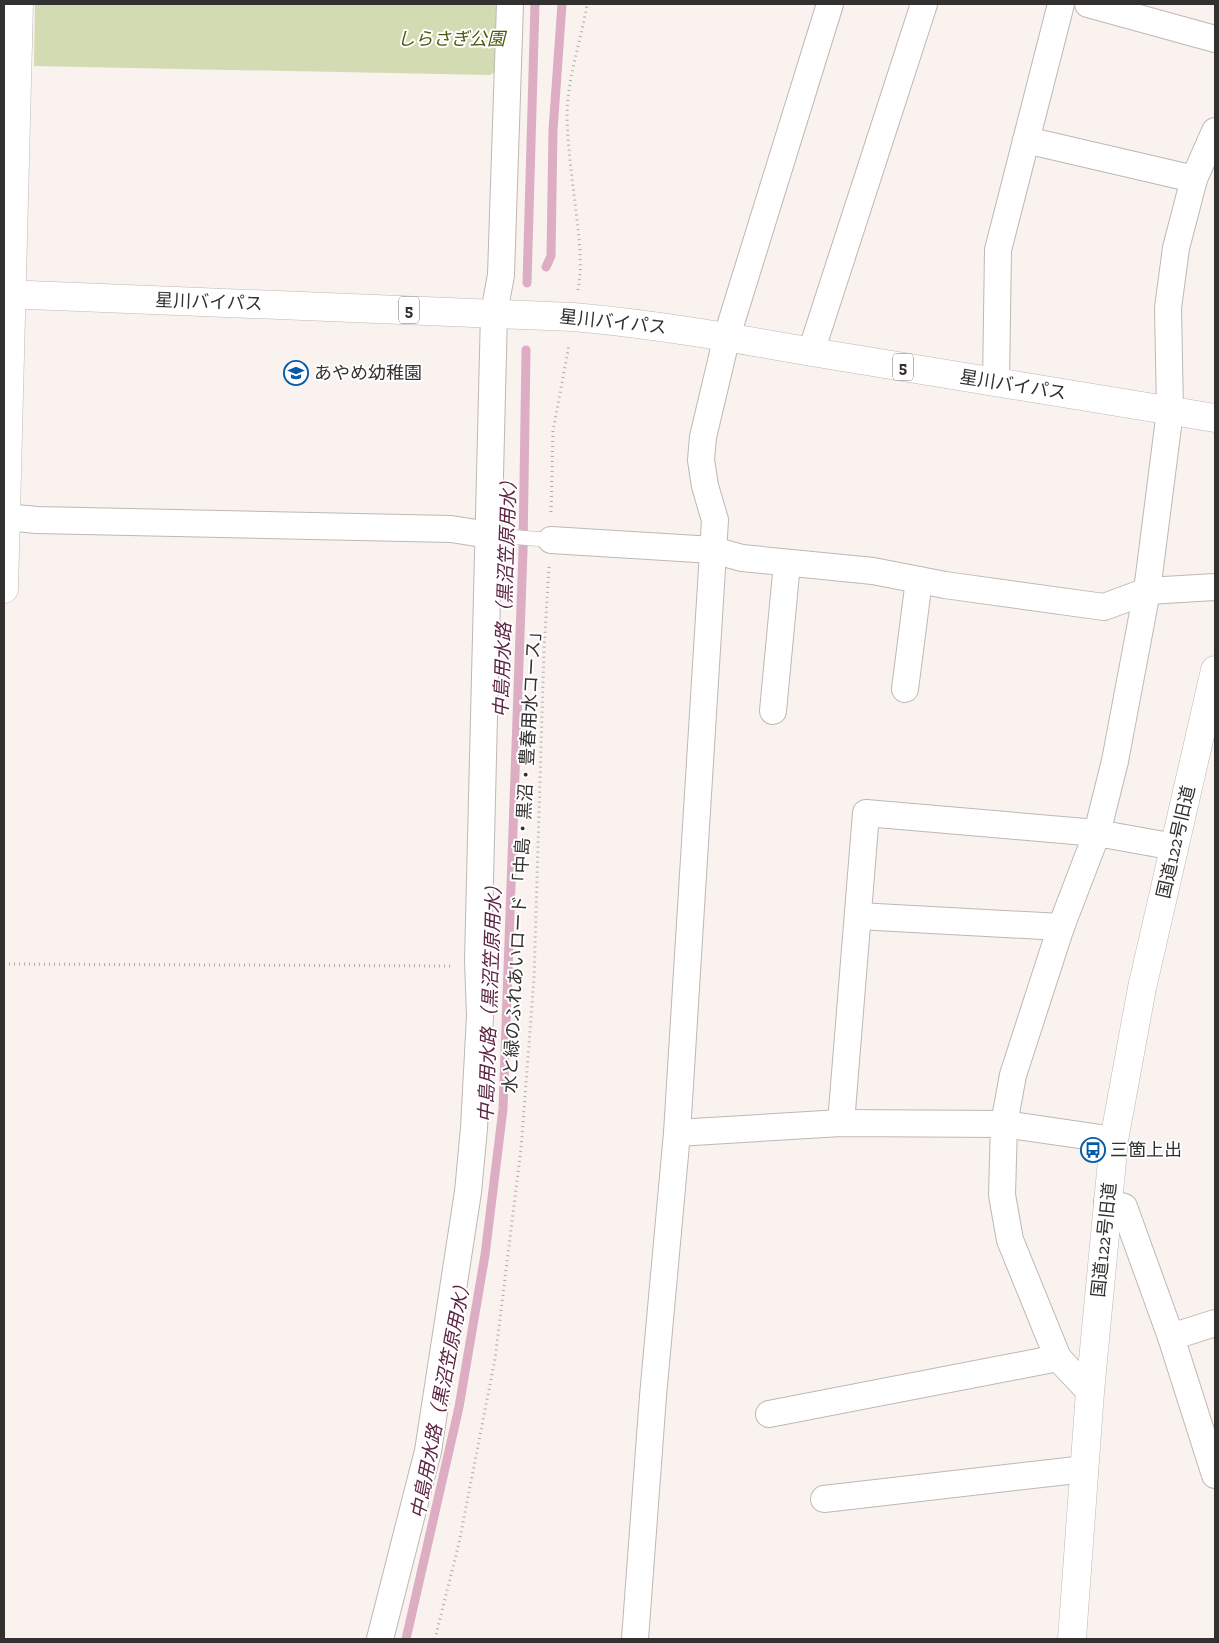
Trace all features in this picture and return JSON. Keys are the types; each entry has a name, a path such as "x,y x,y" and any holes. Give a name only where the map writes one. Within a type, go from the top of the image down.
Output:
{"street":[{"path":"4,589 8,294 19,4"},
{"path":"380,1639 428,1452 468,1192 474,1128 480,1016 478,966 497,536 494,313 501,275 510,4"},
{"path":"635,1639 653,1396 677,1133 715,520 705,486 701,460 703,437 727,336 830,4"},
{"path":"811,352 924,4"},
{"path":"996,382 998,250 1061,4"},
{"path":"1088,4 1215,39"},
{"path":"1090,1392 1058,1358 1010,1240 1002,1195 1004,1124 1013,1075 1061,927 1097,833 1115,761 1147,591 1170,411 1168,308 1176,248 1194,179 1215,131"},
{"path":"1026,140 1194,179"},
{"name":"星川バイパス","path":"8,294 494,313 607,320 727,336 811,352 1215,418"},
{"path":"5,518 451,529 497,536"},
{"path":"548,540 713,550 742,558 873,571 918,580 1104,607 1147,591 1215,587"},
{"path":"772,711 787,562"},
{"path":"905,690 918,580"},
{"name":"国道122号旧道","path":"1072,1639 1090,1392 1114,1140 1142,988 1215,670"},
{"path":"840,1123 866,813 1097,833 1175,847"},
{"path":"858,916 1061,927"},
{"path":"677,1133 840,1123 1004,1124 1114,1140"},
{"path":"1107,1202 1124,1207 1171,1337 1215,1475"},
{"path":"1171,1337 1215,1323"},
{"path":"768,1414 1058,1358"},
{"path":"824,1499 1085,1470"}],"lane":[{"path":"497,536 548,540"}],"path":[{"path":"577,294 580,271 579,246 567,117 572,76 587,4"},
{"name":"水と緑のふれあいロード 「中島・黒沼・豊春用水コース」","path":"435,1639 459,1543 495,1359 521,1149 534,978 553,431 566,369 570,339"},
{"path":"4,964 478,966"}],"green space":[{"name":"しらさぎ公園","path":"35,4 498,4 497,71 490,75 34,66"}],"waterway":[{"name":"中島用水路（黒沼笠原用水）","path":"527,283 535,4"},
{"path":"546,267 551,256 553,130 562,4"},
{"name":"中島用水路（黒沼笠原用水）","path":"406,1639 459,1407 485,1255 503,1109 523,551 526,350"}],"place":[{"name":"あやめ幼稚園","path":"296,373"},
{"name":"三箇上出","path":"1093,1150"}]}
